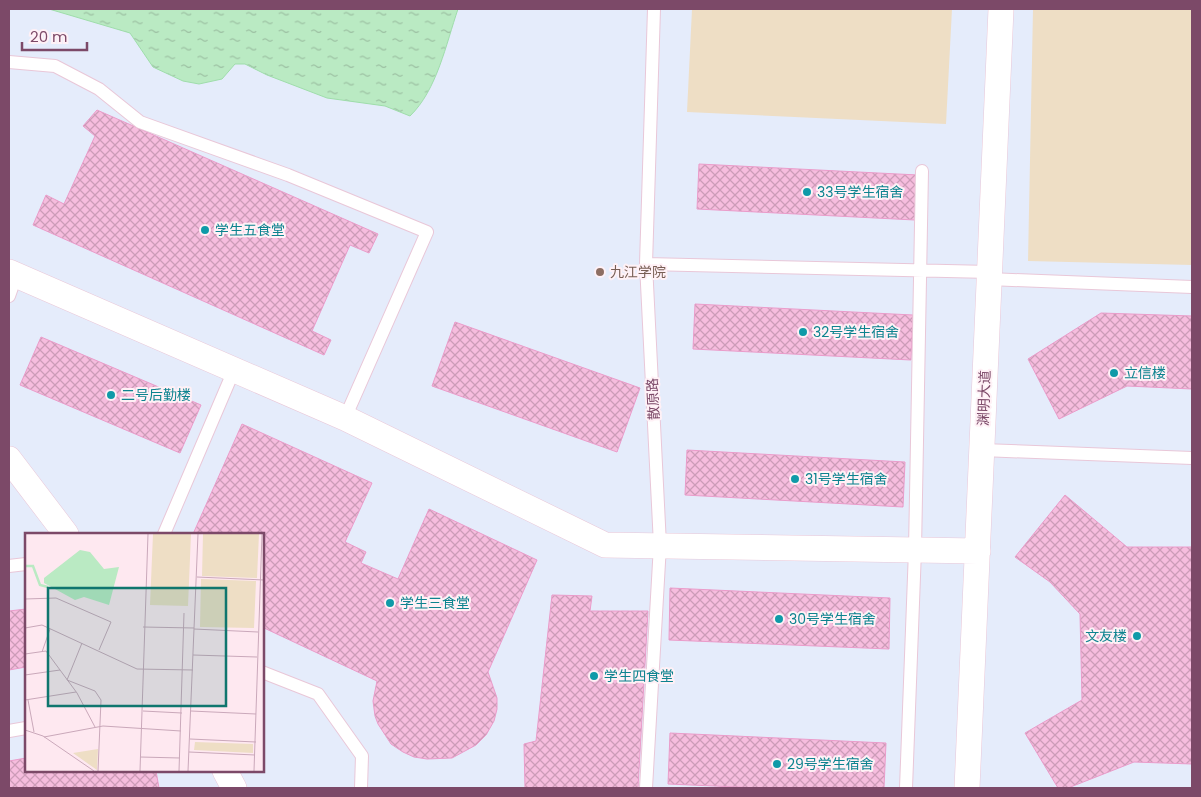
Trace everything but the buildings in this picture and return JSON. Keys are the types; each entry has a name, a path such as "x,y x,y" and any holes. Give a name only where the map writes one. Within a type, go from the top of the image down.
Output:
{"street":[{"name":"渊明大道","path":"967,788 1001,9"},
{"path":"11,281 234,370 345,418 605,545 978,551"},
{"path":"9,459 65,533"},
{"path":"226,772 234,788"}],"lane":[{"name":"散原路","path":"646,788 660,545 646,264 654,9"},
{"path":"9,62 55,66 99,89 140,122 288,176 426,232 345,418"},
{"path":"906,788 916,550 922,171"},
{"path":"646,264 920,270 1192,286"},
{"path":"164,533 234,370"},
{"path":"982,450 1192,458"},
{"path":"9,566 25,564"},
{"path":"264,673 318,694 362,756 360,788"},
{"path":"9,731 25,728"}],"shaded area":[{"name":"九江学院","path":"9,9 1192,9 1192,788 9,788"},
{"path":"692,9 952,9 946,124 687,112"},
{"path":"1033,9 1192,9 1192,265 1028,261"}],"water":[{"path":"49,9 458,9 434,80 410,116 385,106 327,98 267,75 245,64 235,64 222,79 199,84 183,81 153,67 130,33"}],"place":[{"name":"33号学生宿舍","path":"807,192"},
{"name":"学生五食堂","path":"205,230"},
{"name":"九江学院","path":"600,272"},
{"name":"32号学生宿舍","path":"803,332"},
{"name":"立信楼","path":"1114,373"},
{"name":"二号后勤楼","path":"111,395"},
{"name":"31号学生宿舍","path":"795,479"},
{"name":"学生三食堂","path":"390,603"},
{"name":"30号学生宿舍","path":"779,619"},
{"name":"文友楼","path":"1137,636"},
{"name":"学生四食堂","path":"594,676"},
{"name":"29号学生宿舍","path":"777,764"}]}
